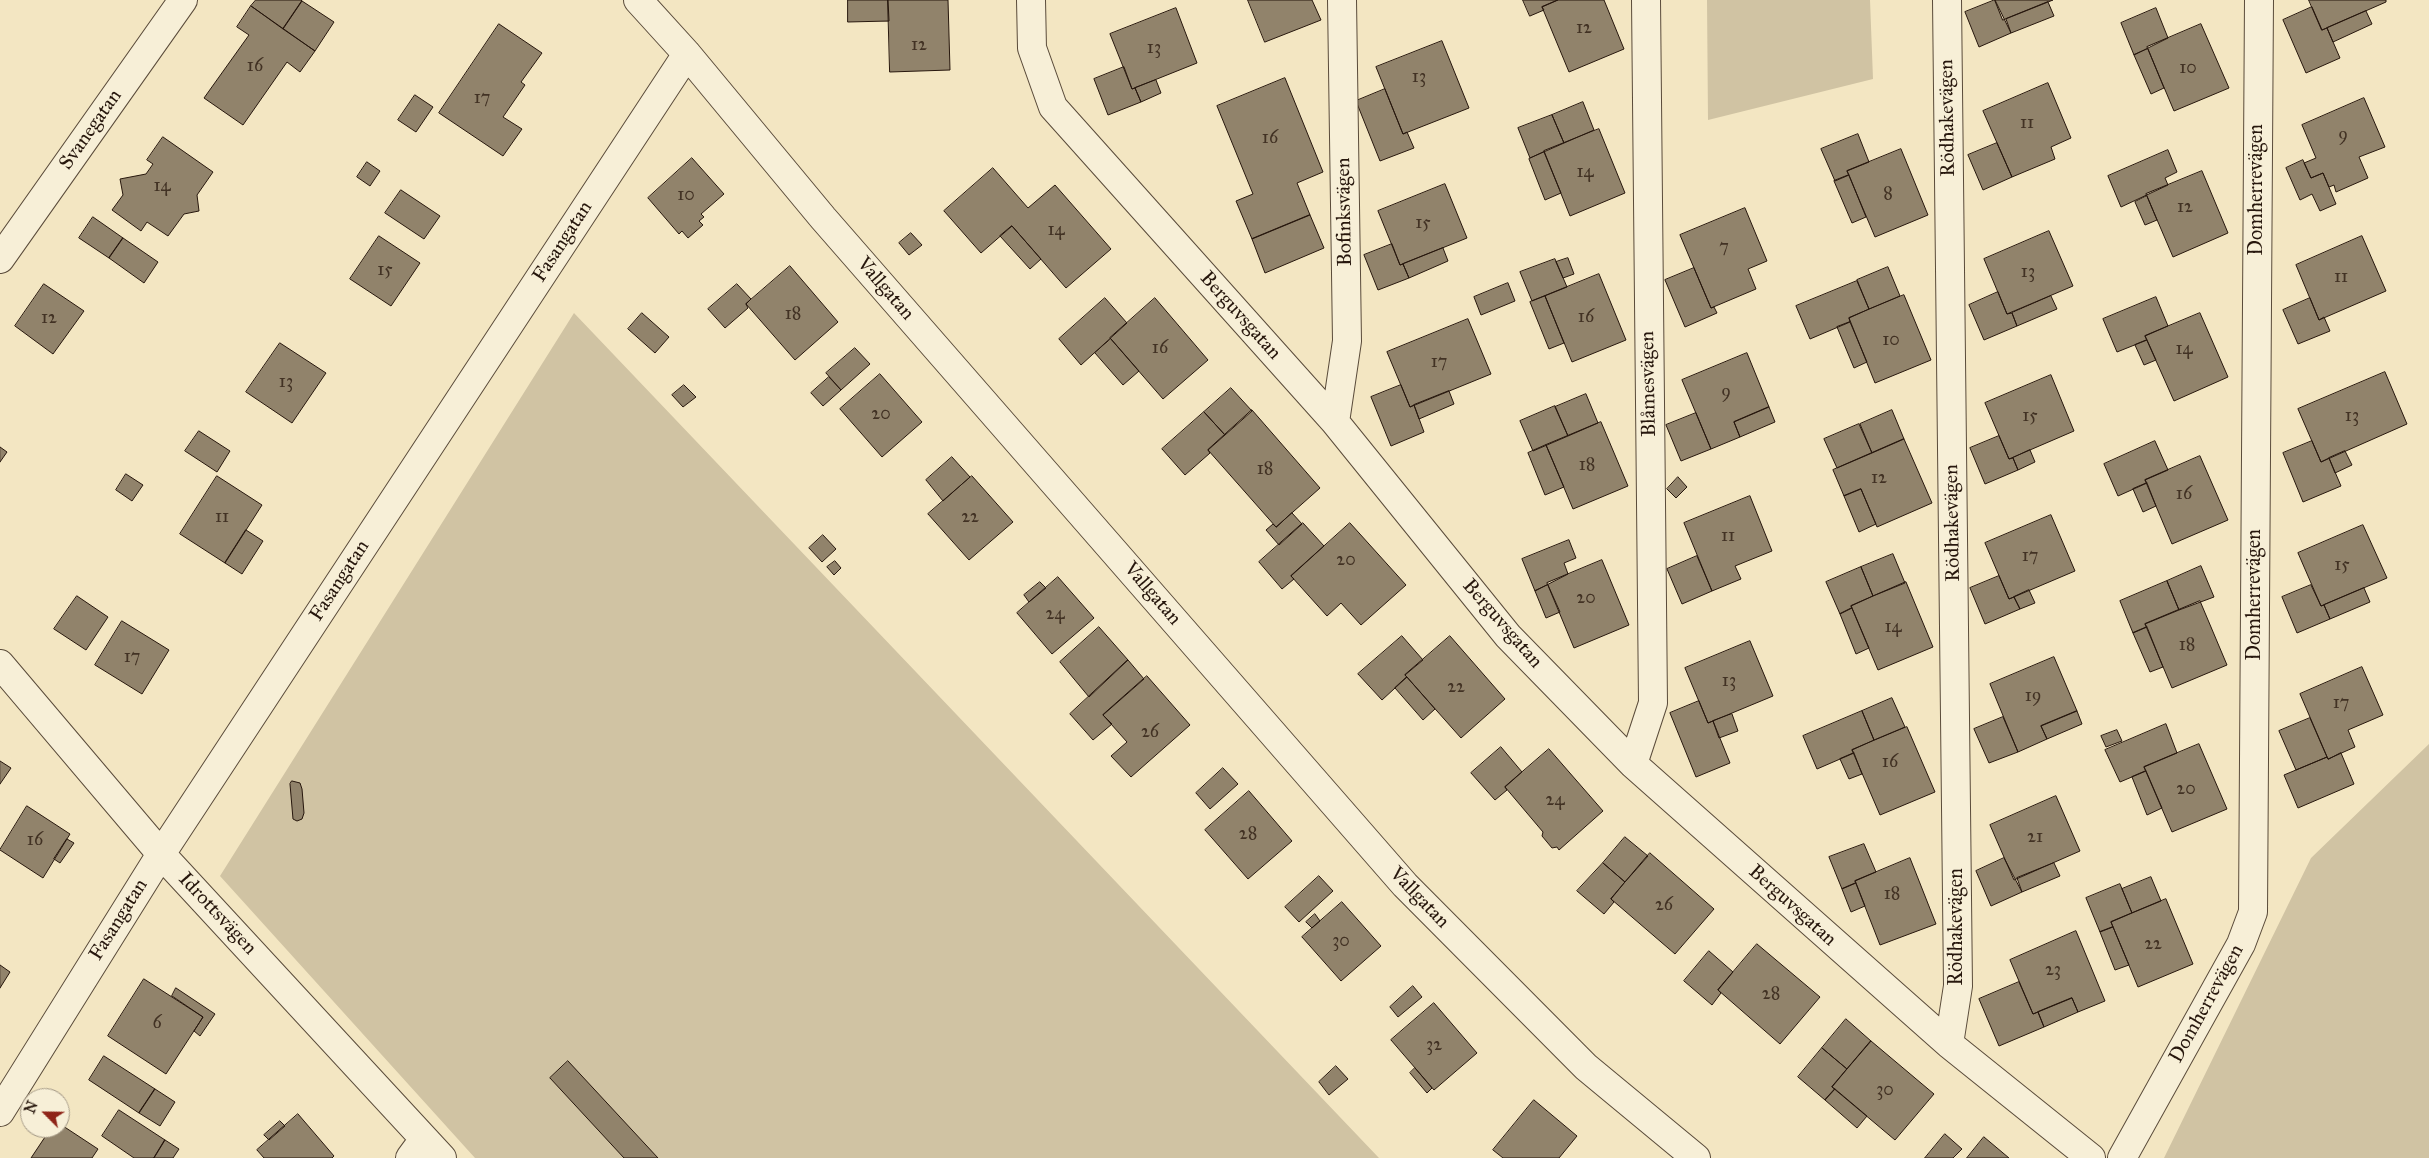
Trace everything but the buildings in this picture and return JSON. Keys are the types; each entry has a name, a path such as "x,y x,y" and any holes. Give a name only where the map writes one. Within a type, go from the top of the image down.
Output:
{"street":[{"name":"Svanegatan","path":"0,259 183,0"},
{"name":"Vallgatan","path":"638,0 687,54 823,218 1405,885 1586,1066 1696,1158"},
{"name":"Berguvsgatan","path":"1030,0 1032,48 1053,107 1335,422 1508,636 1633,764 1949,1044 2091,1158"},
{"name":"Bofinksvägen","path":"1335,422 1347,341 1342,0"},
{"name":"Blåmesvägen","path":"1633,764 1652,702 1646,0"},
{"name":"Rödhakevägen","path":"1947,0 1958,986 1949,1044"},
{"name":"Domherrevägen","path":"2122,1158 2241,944 2253,912 2259,0"},
{"name":"Fasangatan","path":"0,1112 161,854 687,54"},
{"name":"Idrottsvägen","path":"0,664 161,854 426,1152"}],"shaded area":[{"path":"1707,0 1870,0 1873,79 1708,120"},
{"path":"574,313 1379,1158 475,1158 220,876"},
{"path":"2429,744 2429,1158 2164,1158 2311,858"}]}
